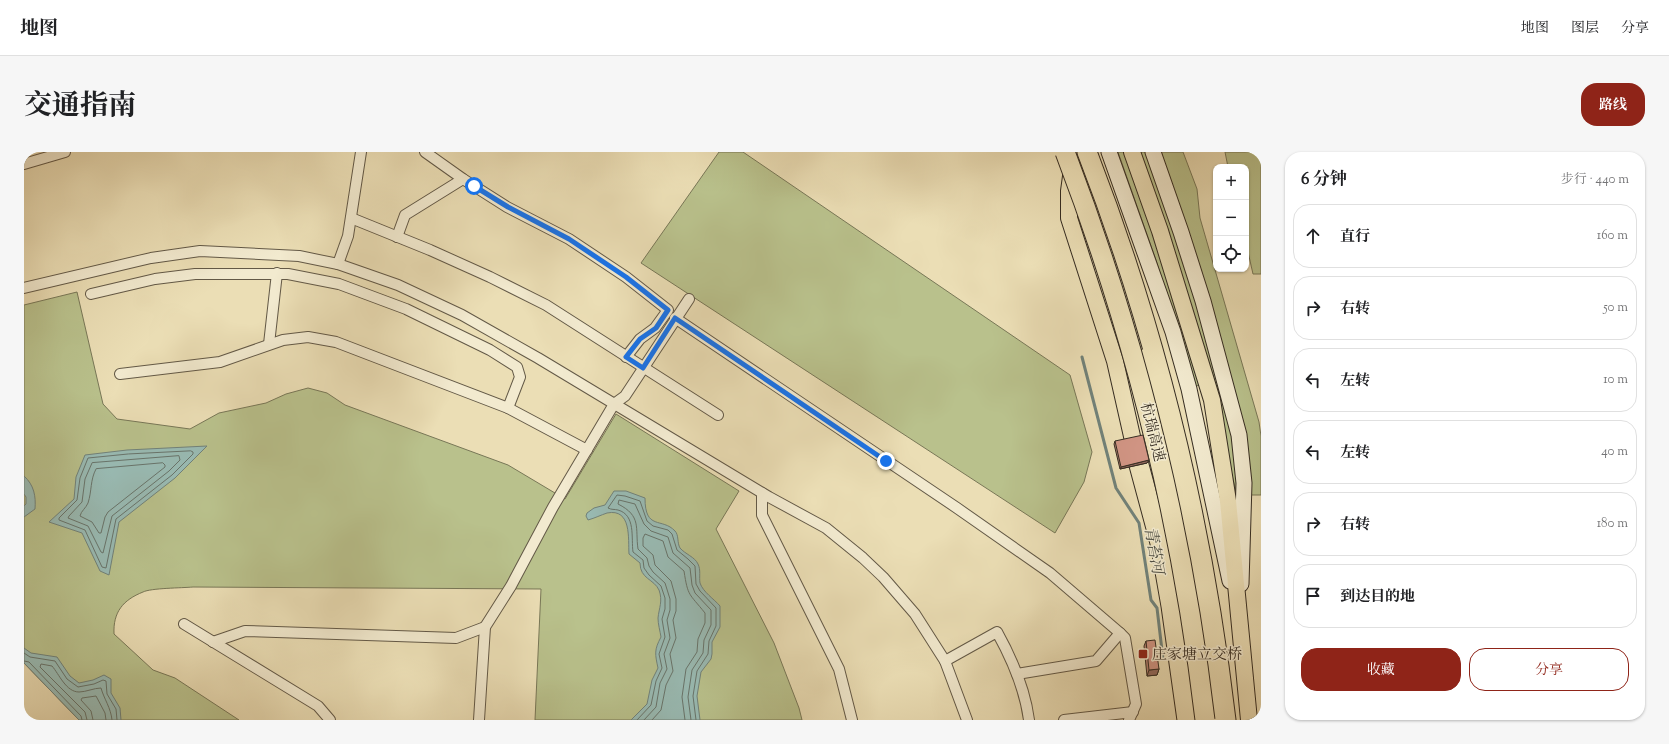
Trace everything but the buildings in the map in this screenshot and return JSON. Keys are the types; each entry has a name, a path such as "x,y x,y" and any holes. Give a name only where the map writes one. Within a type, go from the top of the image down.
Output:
{"highway":[{"name":"杭瑞高速","path":"1065,152 1087,212 1117,303 1155,436 1181,557 1197,653 1205,720"},
{"name":"杭瑞高速","path":"1087,152 1137,296 1175,431 1206,577 1226,720"},
{"path":"1136,454 1160,543 1187,720"}],"main road":[{"path":"1074,152 1068,191 1069,218 1115,361 1136,454"},
{"path":"1080,152 1103,217 1134,315 1179,496 1201,607 1216,720"},
{"path":"1109,152 1172,332 1189,389 1239,625"},
{"path":"1132,152 1160,231 1212,400 1228,501 1249,720"},
{"path":"1153,152 1203,301 1239,435 1244,483 1239,625"}],"street":[{"path":"24,164 65,152"},
{"path":"338,264 348,236 361,152"},
{"path":"425,152 463,179 508,207 569,239 626,277 668,310 656,328 640,339 626,357"},
{"path":"397,237 405,215 463,179"},
{"path":"351,218 490,277 546,305 718,415"},
{"path":"24,288 151,258 200,251 299,256 338,264 398,285 462,315 538,358 762,493 826,528 883,576 915,614 945,661 966,720"},
{"path":"269,344 277,273"},
{"path":"92,294 155,279 195,274 277,273 339,284 406,309 490,350 517,367 520,377 508,408"},
{"path":"478,720 485,627 511,586 553,507 614,404 625,396 675,318 689,299"},
{"path":"675,318 957,508 1050,573 1125,638 1136,704 1131,716 1064,720"},
{"path":"120,374 220,362 283,340 308,337 336,342 508,408 587,450"},
{"path":"762,493 762,515 839,669 852,720"},
{"path":"184,624 318,706 330,720"},
{"path":"213,642 245,631 456,638 485,627"},
{"path":"945,661 997,632 1009,653 1017,674 1027,702 1029,720"},
{"path":"1017,674 1096,661 1120,633"}],"green space":[{"path":"719,152 743,152 1070,375 1092,452 1084,482 1055,533 641,263"},
{"path":"1118,152 1183,152 1197,189 1200,218 1213,263 1213,272 1216,272 1259,422 1261,436 1261,495 1237,495 1209,384 1195,386 1156,260"},
{"path":"1225,152 1261,152 1261,274 1253,274 1249,256 1249,164 1227,164"},
{"path":"77,292 103,404 117,419 190,429 219,413 266,403 286,394 308,388 327,393 345,405 508,465 565,499 616,414 739,491 716,529 774,643 799,708 802,720 535,720 541,589 193,587 167,588 147,591 136,595 125,603 117,613 114,634 153,670 175,678 239,720 79,720 24,663 24,305"}],"water":[{"path":"207,446 175,478 119,522 109,575 100,571 82,533 49,522 74,499 76,477 85,455 127,450"},
{"path":"24,476 30,483 35,495 35,509 24,517 26,497 24,494"},
{"path":"614,491 626,491 645,498 648,515 655,522 670,527 675,531 680,548 695,559 698,564 701,586 720,606 720,627 712,642 711,659 701,672 697,696 700,720 631,720 647,704 652,680 658,668 656,652 657,645 661,637 658,618 661,598 657,586 645,576 642,572 640,563 629,554 627,526 621,515 607,513 588,520 586,516 587,513 594,508 605,505"},
{"path":"24,648 31,653 57,657 70,676 79,683 93,680 104,675 111,679 111,693 120,708 121,720 79,720 24,663"}],"waterway":[{"name":"青苔河","path":"1082,357 1116,488 1139,523 1151,600 1157,608 1163,659"}],"place":[{"name":"庄家塘立交桥","path":"1143,654"}],"route":[{"path":"474,186 508,207 569,239 626,277 668,310 656,328 640,339 626,357 643,368 675,318 886,461"}]}
